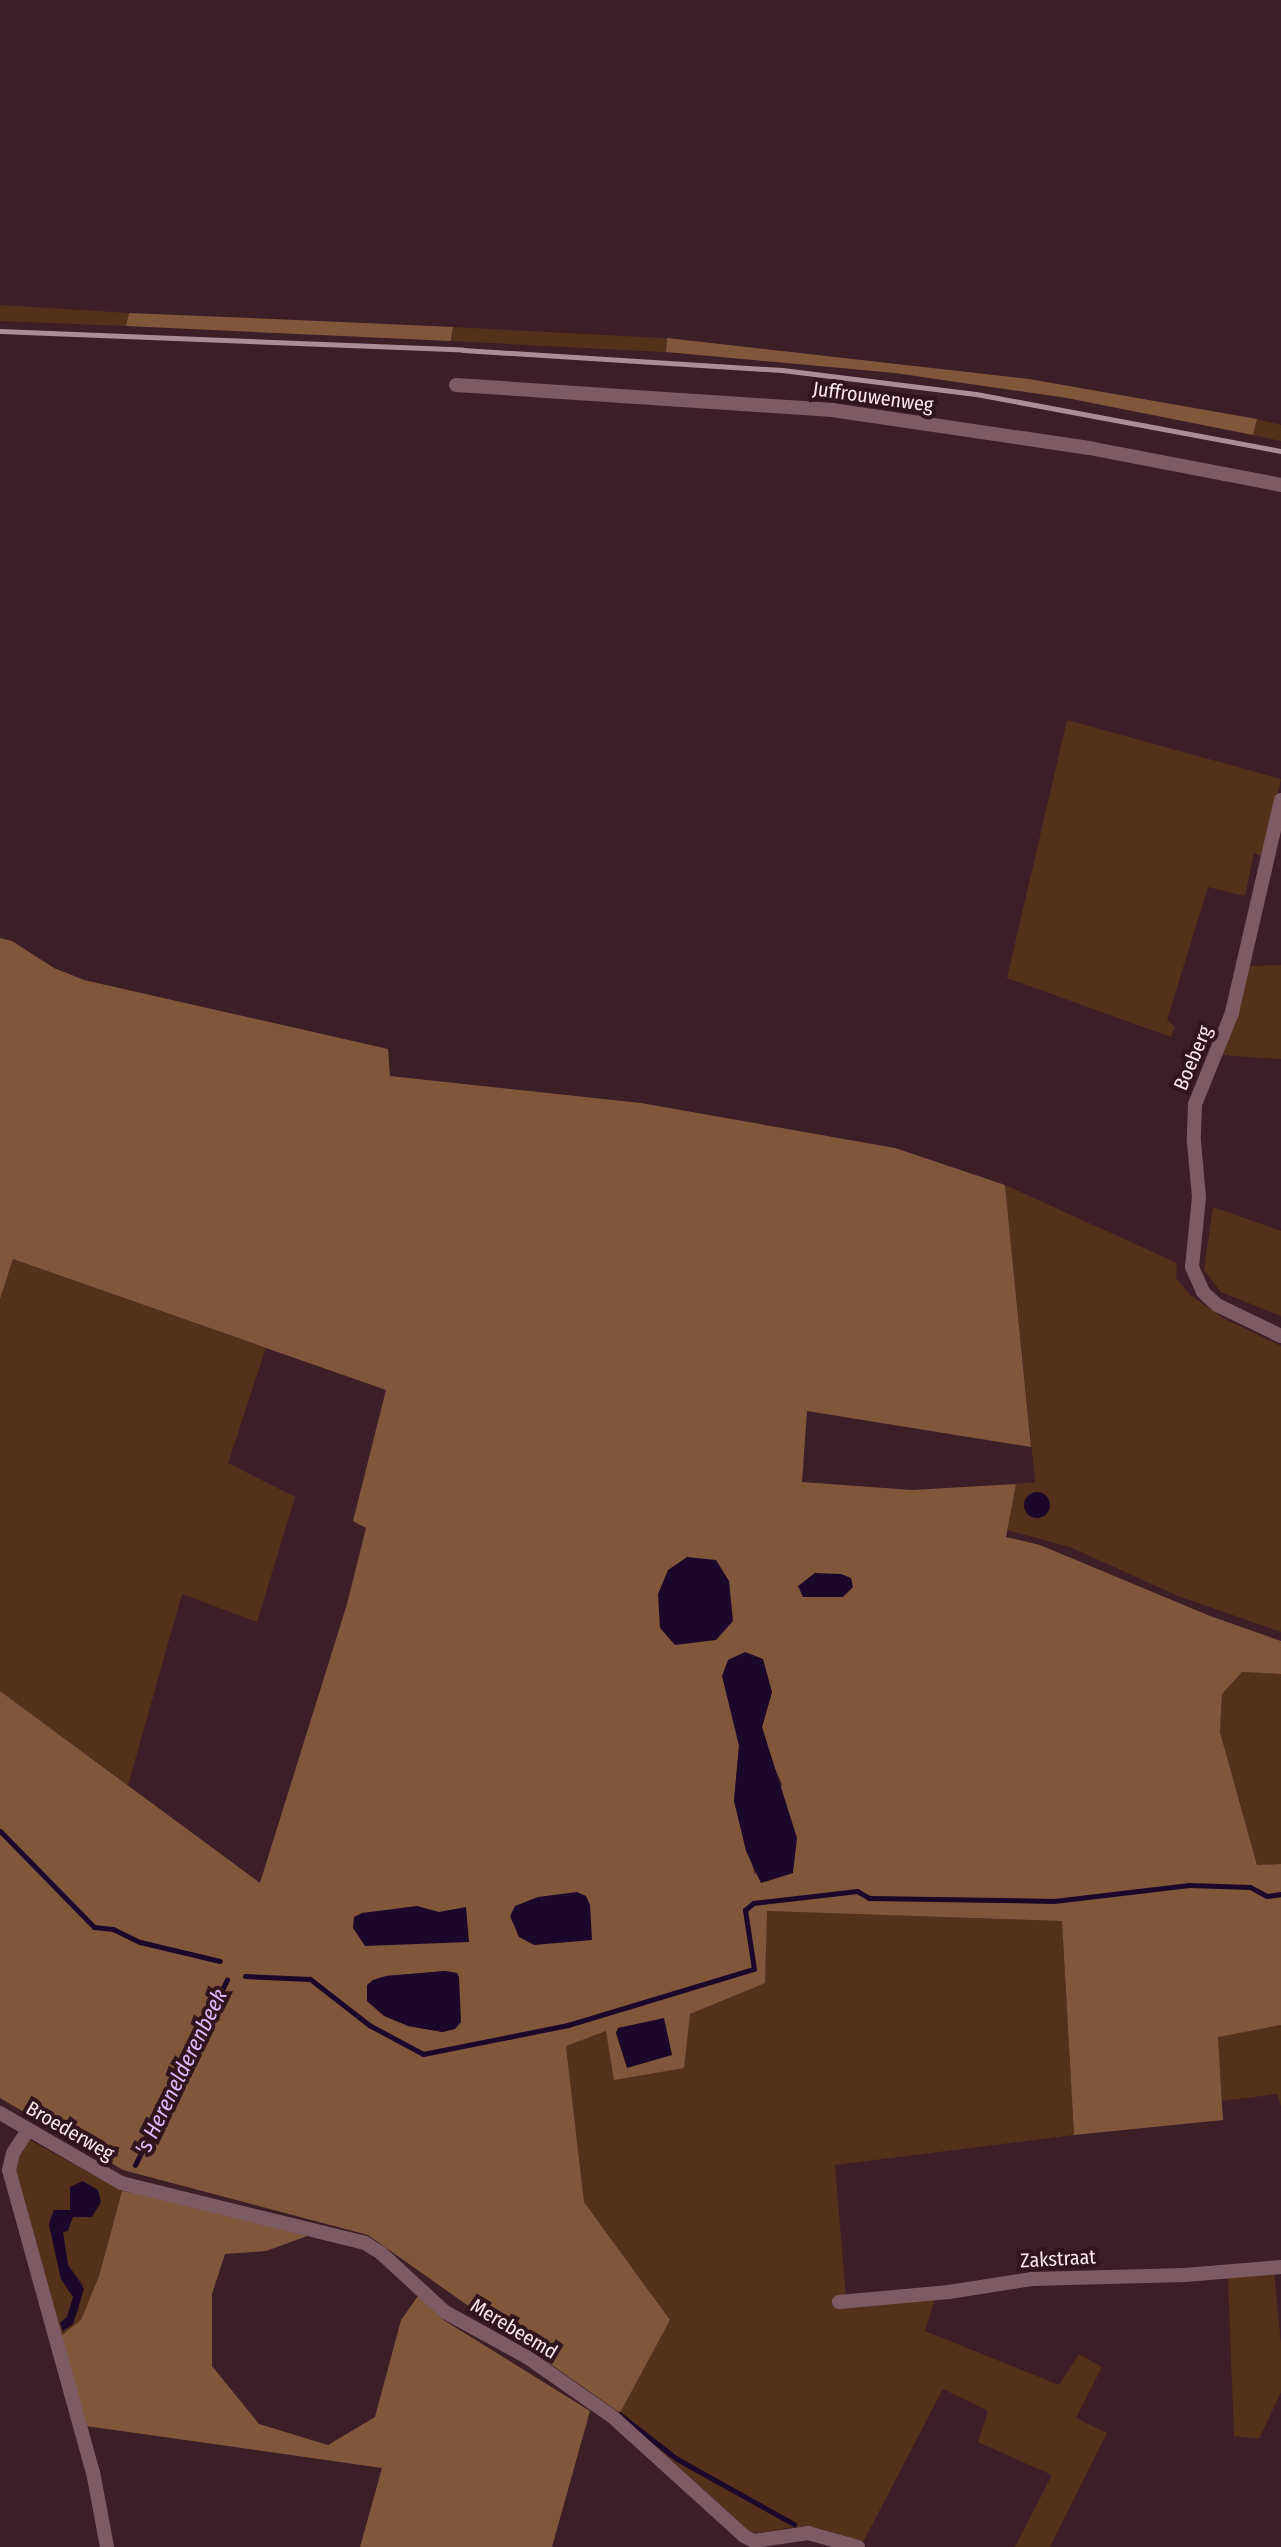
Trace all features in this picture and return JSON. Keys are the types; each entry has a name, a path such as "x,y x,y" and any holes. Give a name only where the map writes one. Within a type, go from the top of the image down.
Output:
{"street":[{"name":"Juffrouwenweg","path":"456,385 832,410 1089,448 1281,485"},
{"name":"Boeberg","path":"1281,800 1232,1013 1195,1104 1193,1132 1199,1197 1192,1267 1203,1292 1217,1305 1281,1336"},
{"name":"Broederweg","path":"0,2113 121,2183"},
{"path":"28,2130 13,2153 9,2170 93,2472 107,2547"},
{"name":"Merebeemd","path":"121,2183 365,2243 381,2253 445,2312 527,2357 614,2418 744,2536 754,2541 808,2533 858,2547"},
{"name":"Zakstraat","path":"839,2302 949,2292 1032,2279 1185,2275 1281,2267"}],"shaded area":[{"path":"0,305 129,313 126,326 0,321"},
{"path":"129,313 453,327 451,341 126,326"},
{"path":"453,327 667,338 666,352 452,341"},
{"path":"667,338 1029,379 1257,419 1253,435 1067,398 895,373 666,352"},
{"path":"1257,419 1281,425 1281,441 1253,435"},
{"path":"1067,720 1281,779 1264,857 1254,853 1245,896 1208,887 1167,1020 1175,1027 1171,1037 1007,978"},
{"path":"0,938 12,941 54,968 84,980 388,1049 390,1076 641,1103 895,1148 1005,1185 1031,1447 807,1411 802,1482 912,1490 1016,1484 1006,1537 1040,1545 1210,1616 1281,1641 1281,1674 1242,1672 1222,1694 1220,1732 1257,1865 1281,1864 1281,2025 1218,2037 1223,2120 1074,2135 1062,1921 767,1911 765,1983 690,2014 684,2068 614,2080 606,2031 566,2046 584,2202 670,2320 620,2413 368,2235 123,2170 0,2098 0,1691 260,1883 347,1604 366,1528 353,1521 386,1390 13,1259 0,1299","holes":["772,1692 762,1727 765,1747 782,1784 755,1875 734,1801 739,1746","445,1971 456,1973 443,2032 408,2026 386,1976","659,2022 627,2068 618,2028"]},
{"path":"1281,965 1281,1059 1222,1055 1248,966"},
{"path":"1005,1185 1177,1263 1176,1278 1190,1295 1225,1319 1281,1346 1281,1632 1178,1596 1070,1547 1007,1530 1016,1484 1035,1482"},
{"path":"1213,1207 1281,1231 1281,1316 1221,1292 1204,1270"},
{"path":"13,1259 266,1348 228,1463 295,1497 257,1622 182,1594 128,1785 0,1691 0,1299"},
{"path":"1037,1492 1046,1496 1050,1505 1046,1514 1037,1518 1028,1514 1024,1505 1028,1496"},
{"path":"687,1557 716,1560 729,1581 733,1621 716,1640 675,1645 660,1628 658,1594 668,1570"},
{"path":"815,1573 841,1574 851,1578 853,1587 843,1597 803,1597 798,1586"},
{"path":"745,1652 763,1659 772,1692 762,1727 797,1838 793,1873 761,1883 746,1851 734,1801 739,1746 722,1676 728,1660"},
{"path":"1242,1672 1281,1674 1281,1864 1257,1865 1220,1732 1222,1694"},
{"path":"577,1892 586,1896 590,1905 592,1940 534,1945 519,1937 510,1916 515,1906 538,1897"},
{"path":"417,1906 439,1912 466,1907 469,1942 365,1946 353,1928 354,1917 362,1913"},
{"path":"766,1911 1062,1921 1074,2135 835,2165 846,2297 935,2298 925,2331 1059,2385 1079,2354 1102,2367 1076,2418 1107,2433 1050,2547 1015,2547 1052,2475 978,2442 988,2411 943,2389 863,2542 821,2529 794,2527 757,2533 748,2530 620,2413 670,2320 584,2202 566,2045 606,2031 690,2014 765,1982"},
{"path":"445,1971 457,1973 459,1977 461,2022 455,2029 443,2032 408,2026 384,2016 367,2001 367,1985 373,1980"},
{"path":"664,2018 672,2055 627,2068 616,2033 618,2028"},
{"path":"1281,2025 1281,2106 1277,2094 1222,2101 1218,2036"},
{"path":"30,2140 122,2191 99,2276 81,2321 61,2336 18,2187 15,2166 24,2144","holes":["70,2186 85,2217 73,2217 63,2232 68,2265 83,2284 78,2312 67,2317 74,2297 61,2279 49,2225 51,2215 70,2210"]},
{"path":"83,2181 98,2190 101,2202 92,2217 73,2217 68,2231 63,2232 68,2265 84,2289 73,2324 63,2331 60,2323 67,2317 73,2297 61,2279 49,2225 54,2210 70,2210 70,2187"},
{"path":"122,2191 200,2203 310,2235 266,2251 225,2254 212,2294 212,2366 259,2424 328,2445 375,2417 401,2320 418,2296 442,2319 590,2411 552,2547 360,2547 382,2468 86,2426 61,2336 81,2320 99,2276"},
{"path":"1274,2273 1281,2344 1281,2392 1259,2439 1234,2436 1228,2278"}],"waterway":[{"name":"'s Herenelderenbeek","path":"0,1831 94,1927 113,1929 140,1942 220,1961"},
{"path":"245,1976 310,1979 369,2025 423,2054 568,2025 754,1969 745,1910 753,1903 857,1891 869,1898 1054,1901 1189,1885 1250,1887 1267,1896 1281,1894"},
{"name":"'s Herenelderenbeek","path":"135,2165 227,1980"},
{"name":"'s Herenelderenbeek","path":"619,2414 677,2459 794,2524"}],"railway":[{"path":"0,331 463,350 782,370 976,394 1281,451"}]}
